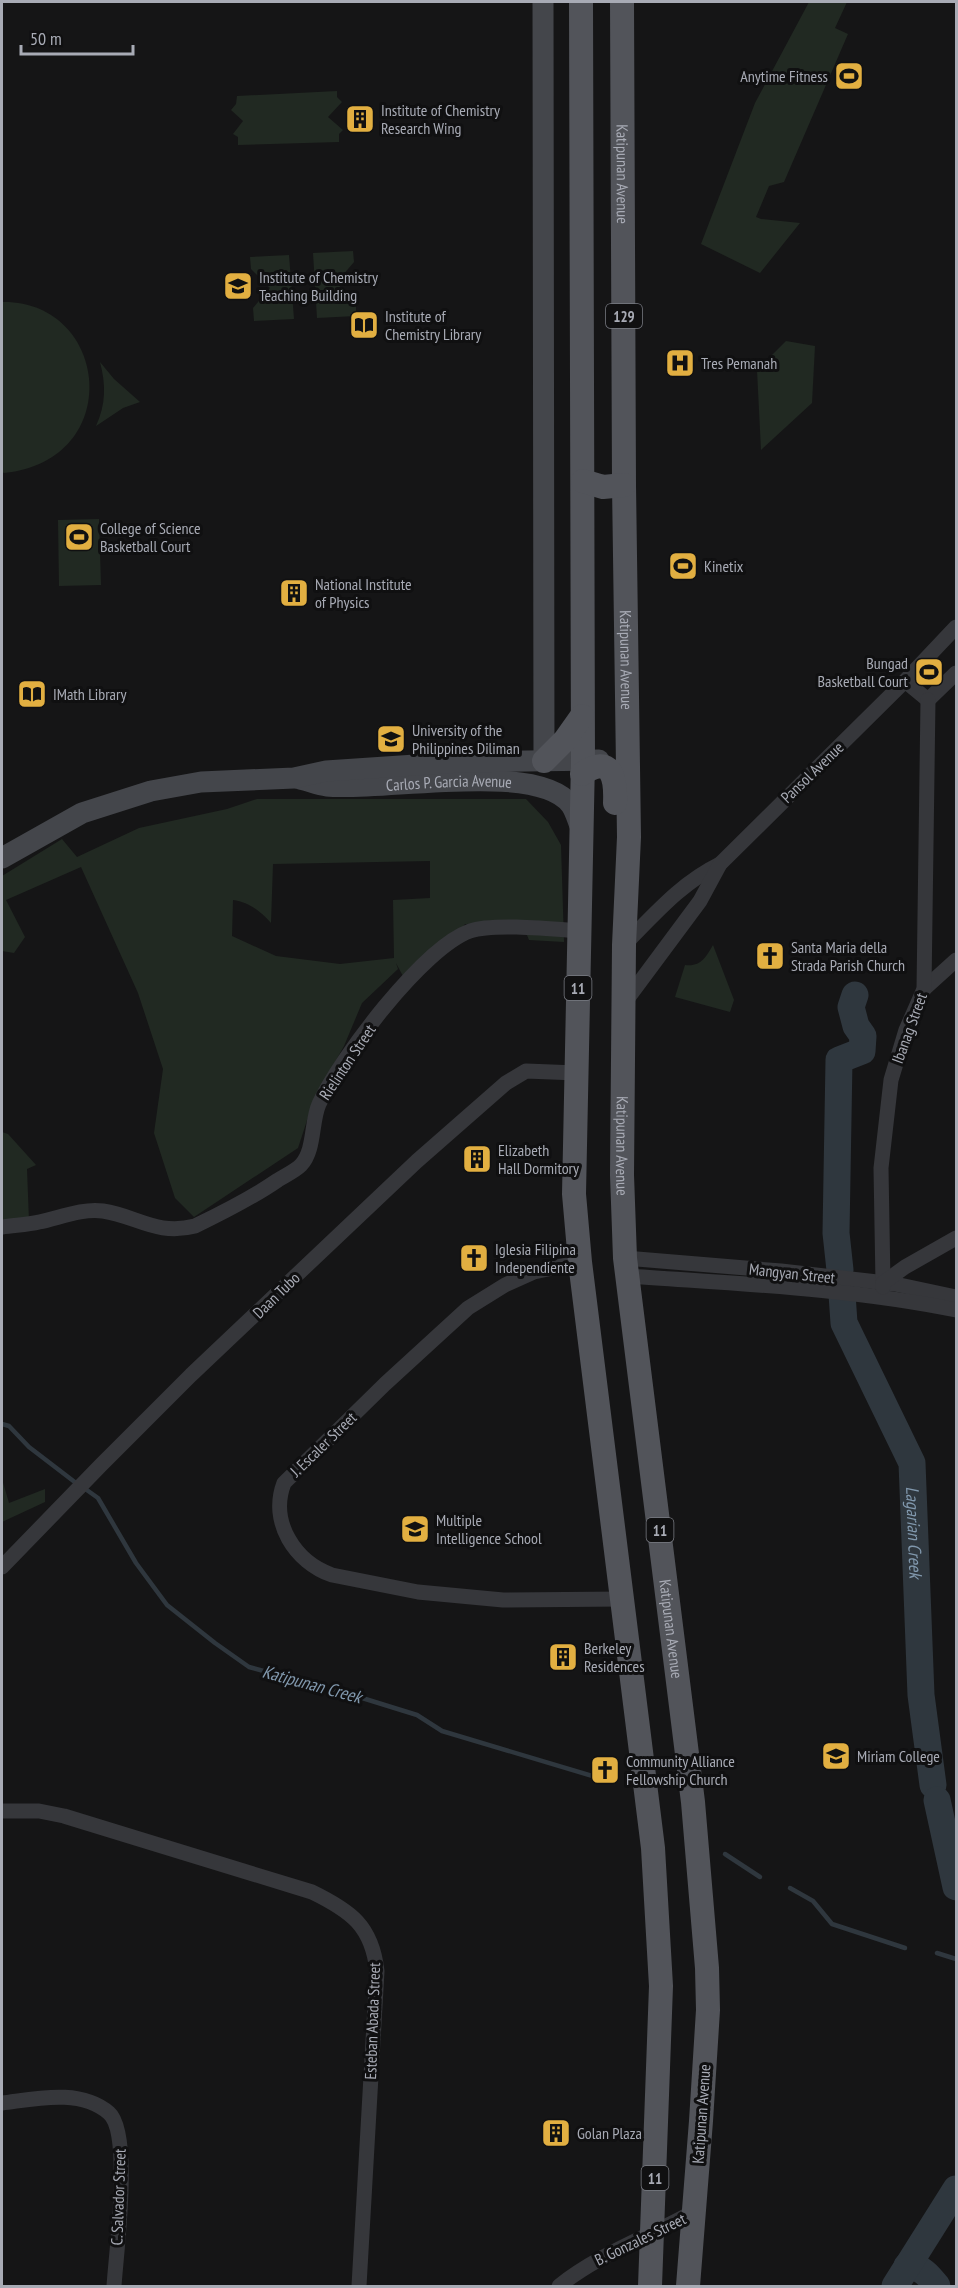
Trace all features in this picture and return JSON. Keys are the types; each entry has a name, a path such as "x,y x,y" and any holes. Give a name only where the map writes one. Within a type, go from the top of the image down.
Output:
{"main road":[{"path":"543,2 544,760"},
{"name":"129","path":"581,2 582,767"},
{"name":"Katipunan Avenue","path":"622,2 624,485 628,760 622,1175 626,1267 695,1821 708,1968 706,2044 688,2286"},
{"path":"581,85 602,83 622,86"},
{"path":"583,481 603,487 624,485"},
{"path":"544,760 565,740 582,716"},
{"name":"Carlos P. Garcia Avenue","path":"2,858 82,813 142,794 201,782 294,778 326,771 460,762 544,760 582,767 628,760"},
{"path":"582,767 606,767 612,772 615,781 609,1056 611,1077 622,1113"},
{"name":"11","path":"582,767 574,1194 580,1262 653,1848 661,1986 650,2286"},
{"name":"Carlos P. Garcia Avenue","path":"294,778 327,786 464,782 525,783 553,792 570,804 582,831"}],"street":[{"name":"Pansol Avenue","path":"624,945 682,887 693,878 720,864 957,627"},
{"path":"905,681 928,700 957,674"},
{"name":"Ibanag Street","path":"883,1290 880,1168 891,1080 906,1030 924,989 928,700"},
{"name":"Pansol Avenue","path":"625,1002 700,902 720,864"},
{"name":"Rielinton Street","path":"2,1227 80,1212 103,1211 153,1227 186,1228 195,1226 251,1199 300,1166 309,1146 319,1104 336,1073 384,1009 416,972 440,949 472,930 492,928 579,931"},
{"path":"924,989 957,960"},
{"name":"Daan Tubo","path":"2,1567 191,1376 417,1161 506,1083 526,1071 577,1073"},
{"path":"883,1290 905,1267 957,1238"},
{"name":"J. Escaler Street","path":"580,1262 534,1272 505,1285 468,1308 385,1384 284,1483 278,1504 280,1519 290,1544 308,1563 332,1575 418,1592 503,1600 623,1599"},
{"name":"Mangyan Street","path":"626,1267 781,1271 883,1290 957,1310"},
{"name":"Mangyan Street","path":"883,1290 957,1297"},
{"name":"Esteban Abada Street","path":"2,1811 39,1811 64,1816 312,1892 333,1902 352,1916 367,1933 375,1950 377,1971 359,2286"},
{"name":"C. Salvador Street","path":"2,2103 68,2097 91,2103 110,2114 117,2125 122,2155 114,2286"},
{"name":"B. Gonzales Street","path":"559,2286 600,2258 693,2212"}],"shaded area":[{"path":"809,2 847,2 835,28 848,34 784,182 769,186 756,217 800,223 760,273 701,244 755,103"},
{"path":"337,91 337,97 342,102 328,117 343,130 339,134 339,142 238,145 238,137 233,134 243,121 231,110 236,104 237,96"},
{"path":"353,251 354,262 336,283 356,301 356,316 317,318 313,253"},
{"path":"289,255 294,319 254,321 253,308 270,288 251,269 250,257"},
{"path":"2,302 38,308 65,326 82,352 89,382 86,413 71,441 44,462 4,473 2,472"},
{"path":"786,341 815,346 812,403 761,450 757,370"},
{"path":"100,362 114,379 140,402 123,408 96,426 102,410 104,394"},
{"name":"College of Science Basketball Court","path":"99,519 101,585 59,586 58,520"},
{"path":"257,799 526,799 548,822 561,845 564,942 529,940 522,923 465,924 446,950 404,978 396,963 398,969 362,1003 344,1046 314,1099 298,1148 194,1217 175,1198 154,1133 163,1069 138,993 81,867 6,900 25,937 14,953 2,951 2,876 62,839 77,857 139,828 227,809","holes":["430,861 430,898 393,900 394,958 340,964 276,956 232,936 233,900 254,908 271,923 273,864"]},
{"path":"713,945 734,1000 730,1012 675,997 685,965 699,963"},
{"path":"2,1132 8,1134 36,1165 27,1169 29,1221 2,1222"},
{"path":"2,1479 9,1503 45,1489 45,1502 2,1522"}],"waterway":[{"name":"Lagarian Creek","path":"840,1270 836,1233 839,1060 862,1051 863,1036 856,1026 851,1007 855,995"},
{"name":"Lagarian Creek","path":"842,1294 844,1323 912,1463 921,1695 933,1785"},
{"name":"Katipunan Creek","path":"2,1424 9,1426 29,1447 76,1483"},
{"name":"Katipunan Creek","path":"84,1488 98,1498 136,1563 167,1605 249,1667 417,1715 442,1731 609,1781"},
{"name":"Lagarian Creek","path":"937,1800 956,1887"},
{"name":"Katipunan Creek","path":"725,1854 760,1877"},
{"name":"Katipunan Creek","path":"790,1888 813,1901 832,1924 905,1948"},
{"name":"Katipunan Creek","path":"937,1953 956,1959"},
{"name":"Lagarian Creek","path":"895,2286 956,2189"},
{"path":"907,2266 921,2270 937,2286"}],"place":[{"name":"Anytime Fitness","path":"849,76"},
{"name":"Institute of Chemistry Research Wing","path":"360,119"},
{"name":"Institute of Chemistry Teaching Building","path":"238,286"},
{"name":"Institute of Chemistry Library","path":"364,325"},
{"name":"Tres Pemanah","path":"680,363"},
{"name":"College of Science Basketball Court","path":"79,537"},
{"name":"Kinetix","path":"683,566"},
{"name":"National Institute of Physics","path":"294,593"},
{"name":"Bungad Basketball Court","path":"929,672"},
{"name":"IMath Library","path":"32,694"},
{"name":"University of the Philippines Diliman","path":"391,739"},
{"name":"Santa Maria della Strada Parish Church","path":"770,956"},
{"name":"Elizabeth Hall Dormitory","path":"477,1159"},
{"name":"Iglesia Filipina Independiente","path":"474,1258"},
{"name":"Multiple Intelligence School","path":"415,1529"},
{"name":"Berkeley Residences","path":"563,1657"},
{"name":"Miriam College","path":"836,1756"},
{"name":"Community Alliance Fellowship Church","path":"605,1770"},
{"name":"Golan Plaza","path":"556,2133"}]}
